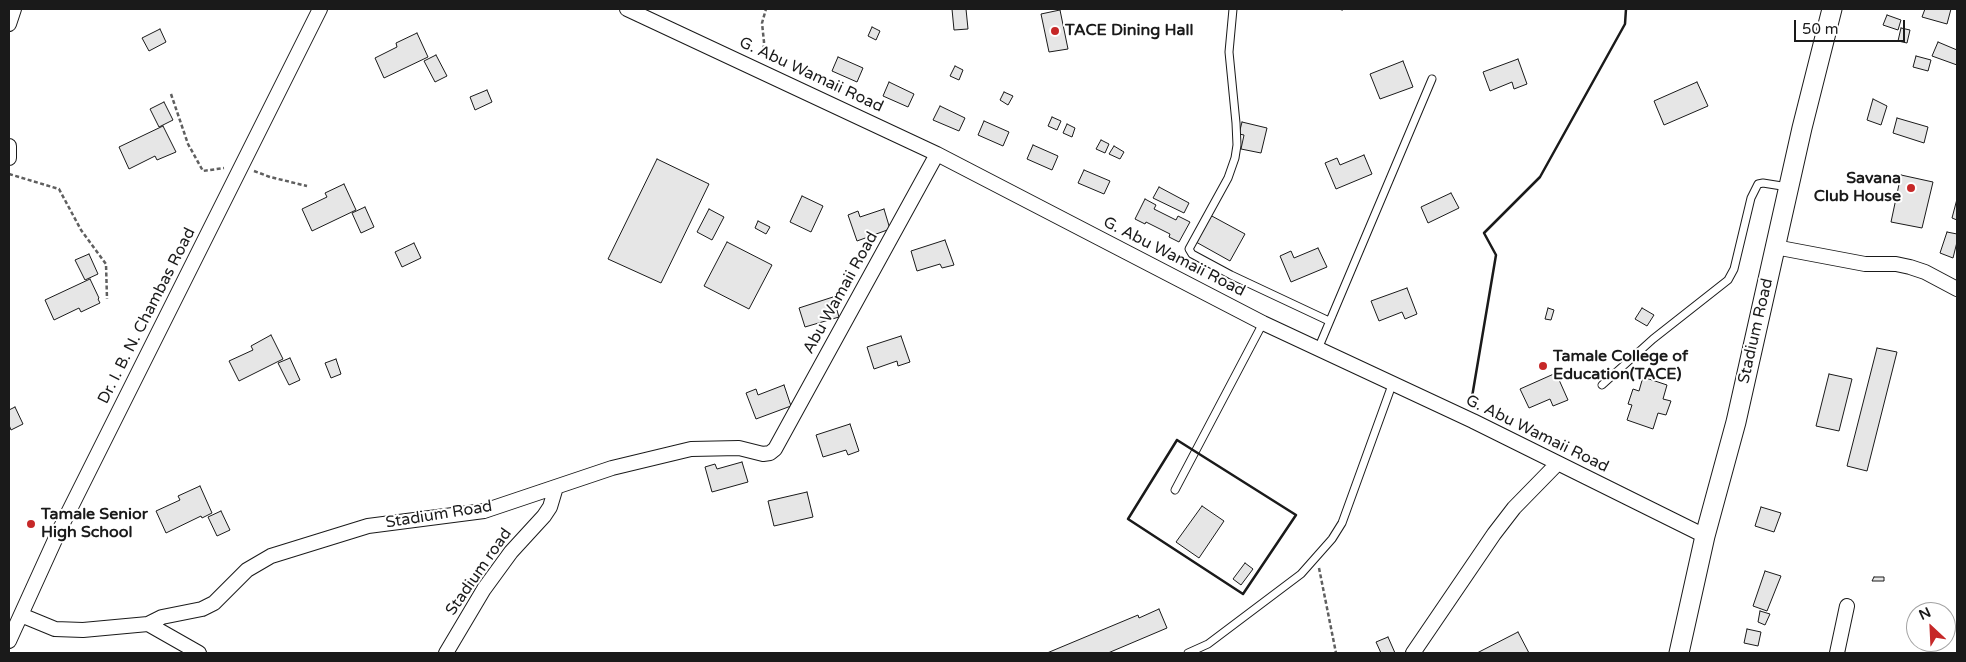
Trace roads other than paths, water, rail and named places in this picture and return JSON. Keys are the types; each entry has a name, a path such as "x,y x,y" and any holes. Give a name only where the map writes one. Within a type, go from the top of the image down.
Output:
{"main road":[{"name":"Stadium Road","path":"1679,653 1705,536 1736,422 1788,188 1832,9"}],"street":[{"path":"9,24 14,9"},
{"name":"Dr. I. B. N. Chambas Road","path":"9,640 59,531 320,9"},
{"name":"G. Abu Wamaii Road","path":"627,9 937,154 1263,323 1392,385 1473,421 1705,536"},
{"path":"9,146 9,158"},
{"name":"Abu Wamaii Road","path":"775,449 937,154"},
{"path":"1775,246 1865,264 1896,264 1910,267 1933,276 1957,289"},
{"name":"Stadium Road","path":"21,615 55,629 82,630 148,624 162,617 202,609 214,603 247,570 271,556 368,526 484,511 612,468 691,449 740,448 763,454 770,453 775,449"},
{"path":"1413,653 1494,534 1514,508 1557,464"},
{"name":"Stadium road","path":"446,653 484,590 506,559 547,511 556,487"},
{"path":"1837,653 1847,606"},
{"path":"148,624 199,653"}],"lane":[{"path":"1233,9 1229,52 1236,123 1237,144 1235,158 1228,178 1189,249 1192,254 1231,275 1329,320"},
{"path":"1318,349 1432,79"},
{"path":"1602,385 1653,339 1728,280 1734,269 1751,198 1758,184 1763,183 1788,188"},
{"path":"1175,490 1263,323"},
{"path":"1188,653 1208,644 1301,574 1318,557 1342,523 1392,385"},
{"path":"1208,644 1211,653"}],"place":[{"name":"TACE Dining Hall","path":"1055,31"},
{"name":"Savana Club House","path":"1911,188"},
{"name":"Tamale College of Education(TACE)","path":"1543,366"},
{"name":"Tamale Senior High School","path":"31,524"}]}
